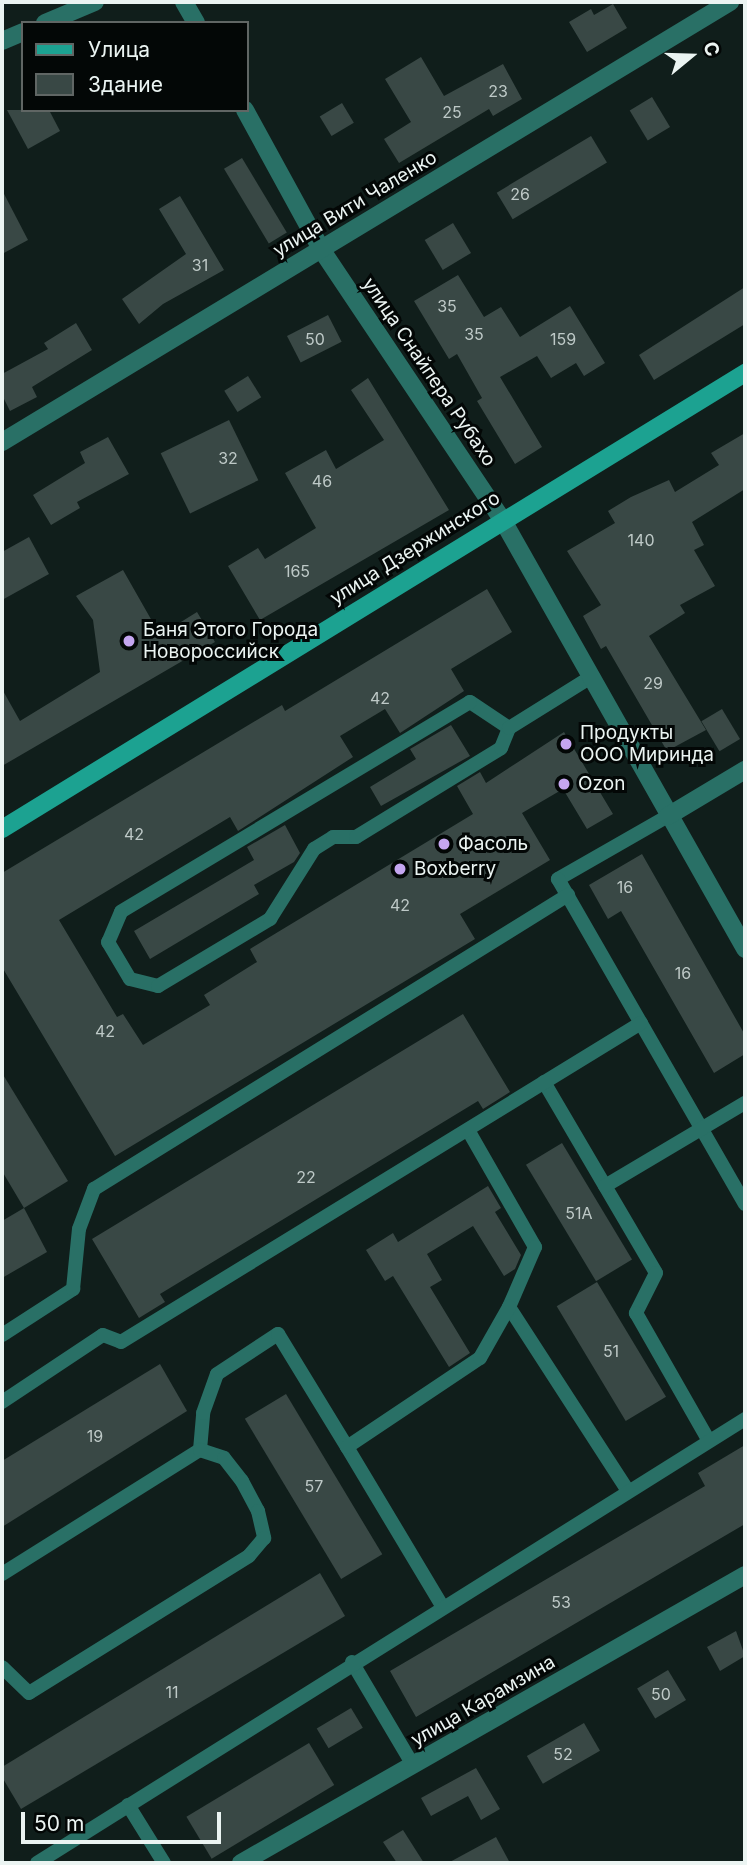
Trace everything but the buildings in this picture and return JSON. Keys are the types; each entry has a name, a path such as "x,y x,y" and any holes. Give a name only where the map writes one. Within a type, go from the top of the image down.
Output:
{"street":[{"path":"49,21 95,2"},
{"path":"184,2 195,21"},
{"name":"улица Вити Чаленко","path":"2,442 730,2"},
{"path":"2,41 21,33"},
{"name":"улица Снайпера Рубахо","path":"246,112 321,249 502,519 745,949"},
{"name":"улица Дзержинского","path":"2,829 502,519 745,373"},
{"path":"668,816 745,769"},
{"name":"улица Карамзина","path":"241,1863 745,1576"}],"lane":[{"path":"509,728 470,702 121,912 108,942 130,979 158,986 270,919 314,849 333,838 356,837 490,755 501,748 509,728 591,677"},
{"path":"668,816 558,879 745,1205"},
{"path":"2,1335 73,1289 79,1229 94,1189 568,895"},
{"path":"2,1402 103,1335 121,1342 641,1023"},
{"path":"544,1082 656,1273 636,1313 709,1441"},
{"path":"605,1186 745,1103"},
{"path":"347,1447 480,1358 509,1307 535,1247 468,1129"},
{"path":"509,1307 628,1492"},
{"path":"200,1450 203,1413 216,1374 278,1334 442,1606"},
{"path":"37,1863 352,1662 745,1419"},
{"path":"2,1574 200,1450"},
{"path":"5,1674 29,1693 249,1556 264,1538 258,1511 242,1481 224,1458 200,1450"},
{"path":"352,1662 413,1765"},
{"path":"128,1805 164,1863"}],"place":[{"name":"Баня Этого Города Новороссийск","path":"129,641"},
{"name":"Продукты ООО Миринда","path":"566,744"},
{"name":"Ozon","path":"564,784"},
{"name":"Фасоль","path":"444,844"},
{"name":"Boxberry","path":"400,869"}]}
